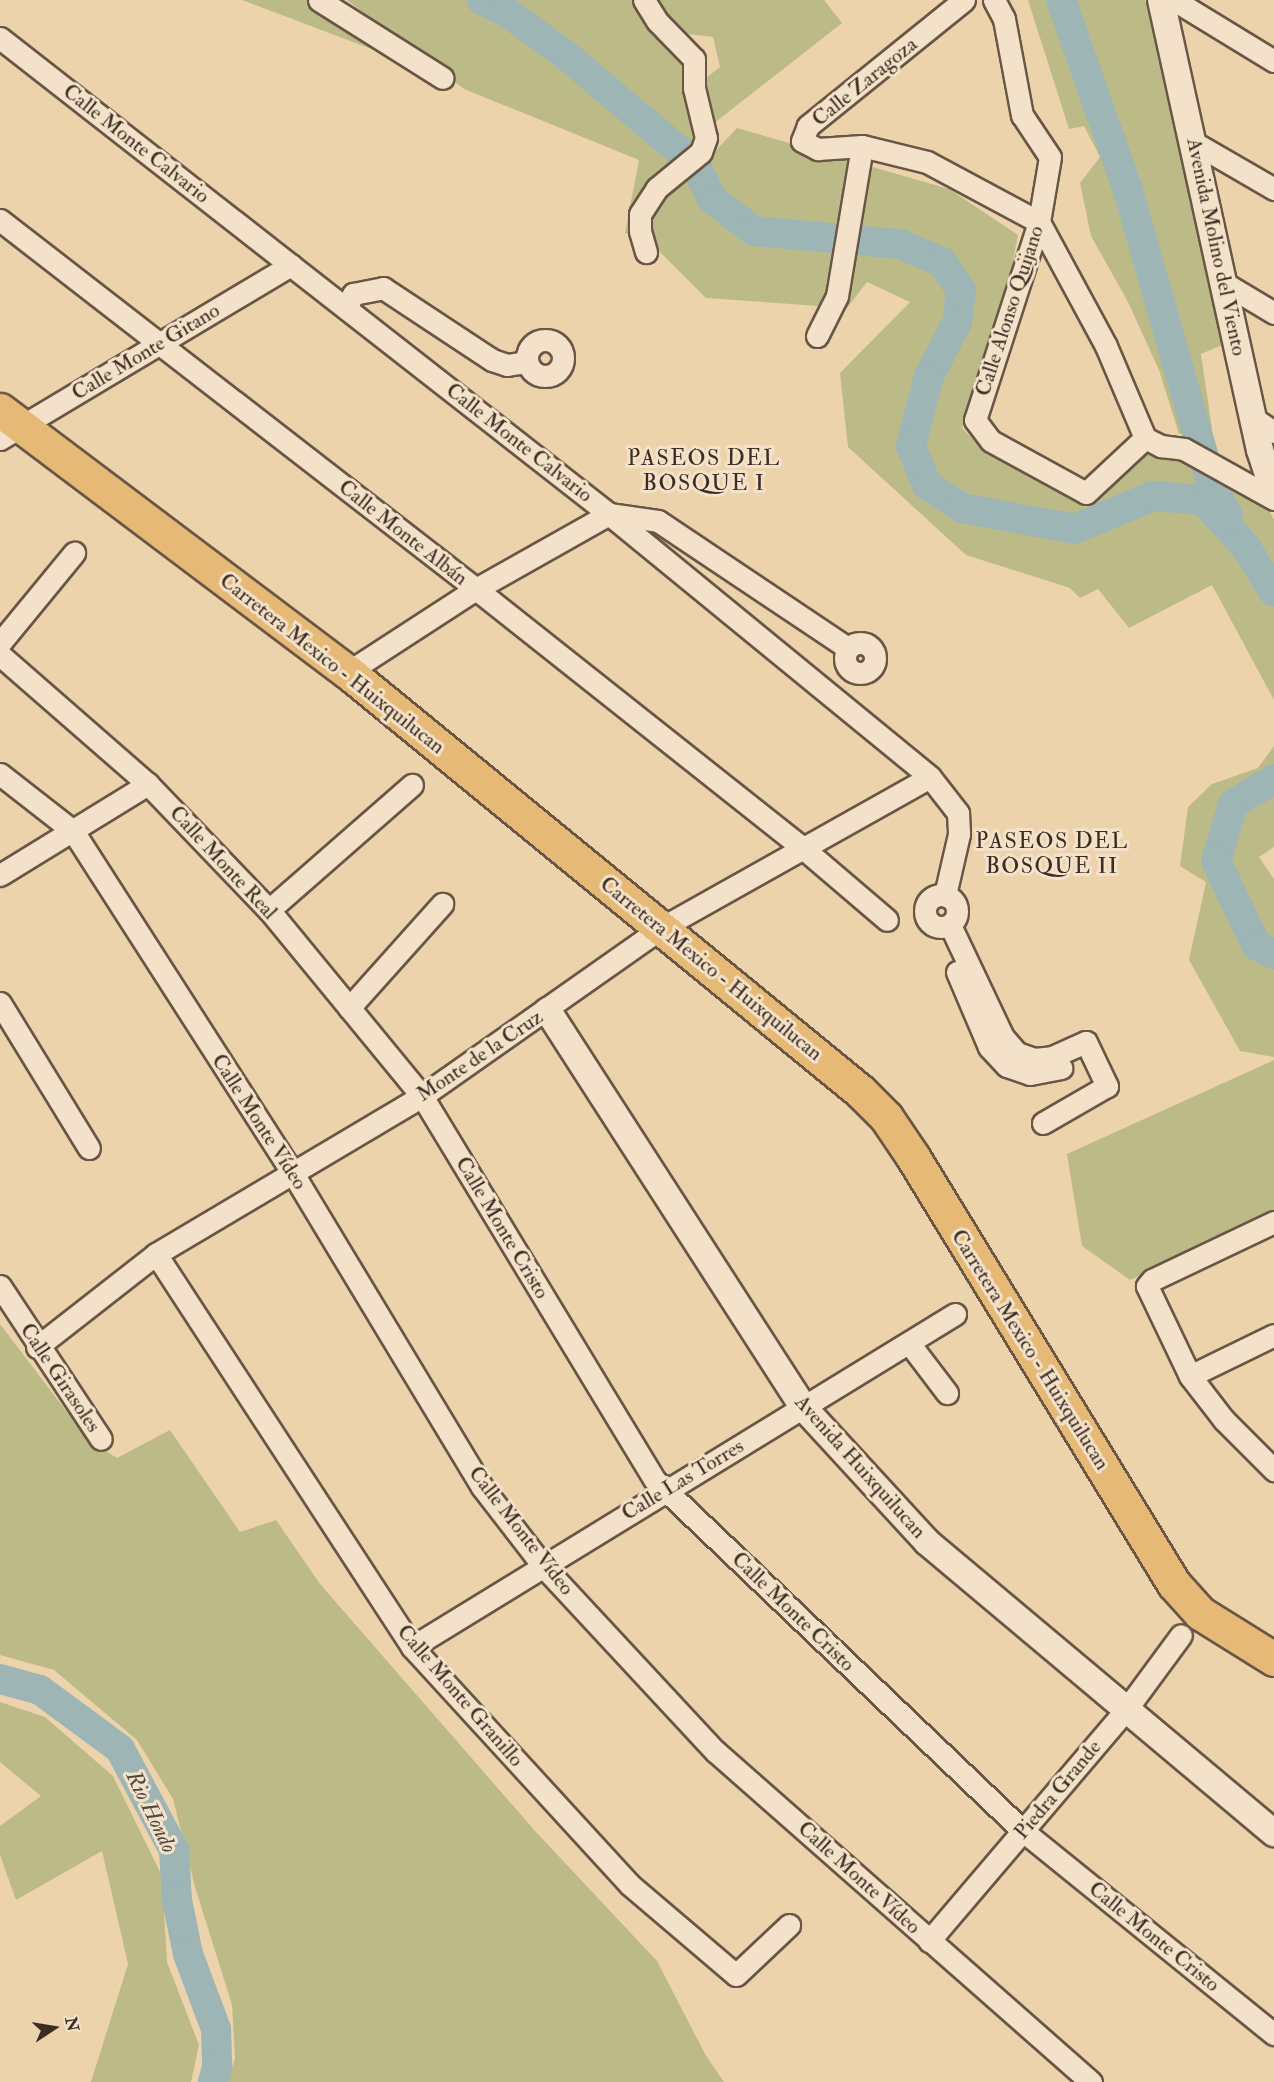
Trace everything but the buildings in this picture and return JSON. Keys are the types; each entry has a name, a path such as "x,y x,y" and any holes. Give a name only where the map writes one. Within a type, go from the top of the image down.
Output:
{"main road":[{"name":"Carretera Mexico - Huixquilucan","path":"7,425 348,672 661,928 886,1117 1174,1584 1200,1613 1274,1659"}],"street":[{"path":"319,0 443,78"},
{"path":"644,0 657,21 694,59 694,88 706,138 694,158 657,188 640,214 640,231 646,252"},
{"name":"Calle Zaragoza","path":"964,0 808,126 802,141 818,149 862,147 927,162 1039,222"},
{"name":"Calle Alonso Quijano","path":"994,0 1004,19 1022,115 1050,157 1039,222 975,420 991,441 1086,493 1145,438"},
{"name":"Avenida Molino del Viento","path":"1161,0 1253,418 1274,493"},
{"path":"1174,0 1274,61"},
{"name":"Calle Monte Calvario","path":"0,38 609,513 930,777 958,813 959,834 945,895 932,897 925,907 927,920 944,926 989,1047 1007,1066 1029,1074 1053,1072 1092,1054 1107,1086 1043,1123"},
{"path":"1193,142 1274,189"},
{"path":"817,336 837,296 862,147"},
{"name":"Calle Monte Albán","path":"0,220 476,589 804,849 887,920"},
{"path":"1039,222 1106,346 1145,438 1161,446 1184,449 1274,499"},
{"name":"Calle Monte Gitano","path":"7,425 161,343 291,265"},
{"path":"1224,283 1274,313"},
{"path":"346,308 353,294 383,288 492,360 507,365 527,362"},
{"path":"1253,418 1274,432"},
{"path":"348,672 476,589 609,513 658,521 848,648"},
{"path":"0,643 74,553"},
{"name":"Calle Monte Real","path":"0,654 148,784 269,910 422,1096"},
{"name":"Calle Monte Vídeo","path":"0,774 73,831 292,1172 482,1487 543,1566 715,1751 1091,2082"},
{"name":"Monte de la Cruz","path":"37,1347 156,1254 422,1096 548,1011 661,928 930,777"},
{"path":"0,875 148,784"},
{"path":"269,910 412,785"},
{"path":"349,1008 442,904"},
{"path":"0,1003 89,1148"},
{"name":"Avenida Huixquilucan","path":"548,1011 803,1407 927,1542 1125,1711 1274,1833"},
{"name":"Calle Monte Cristo","path":"422,1096 655,1480 1023,1831 1274,2034"},
{"path":"1271,1462 1224,1420 1190,1376 1147,1286 1152,1280 1274,1222"},
{"name":"Calle Monte Granillo","path":"156,1254 412,1647 629,1884 736,1975 789,1925"},
{"name":"Calle Girasoles","path":"0,1286 37,1347 101,1439"},
{"name":"Calle Las Torres","path":"412,1647 955,1314"},
{"path":"1190,1376 1274,1335"},
{"path":"909,1342 947,1393"},
{"name":"Piedra Grande","path":"929,1941 1125,1711 1181,1635"}],"shaded area":[{"path":"242,0 308,0 390,56"},
{"path":"347,0 631,0 676,59 702,81 720,67 713,37 688,34 662,10 658,0 824,0 842,23 699,135 703,164 737,128 949,189 1018,235 1002,315 962,428 981,448 1089,497 1142,451 1181,458 1267,506 1274,520 1274,700 1212,585 1129,628 1098,589 1080,598 1070,588 966,555 848,447 840,373 910,302 867,282 847,308 706,298 650,242 625,233 639,160 464,89"},
{"path":"1028,0 1145,0 1227,343 1201,354 1212,429 1179,434 1159,370 1128,302 1091,236 1080,183 1100,157 1084,126 1069,129"},
{"path":"1274,746 1274,847 1259,857 1274,879 1274,1057 1240,1051 1189,960 1206,882 1180,866 1188,807 1212,784 1258,768"},
{"path":"1274,1060 1274,1212 1130,1280 1082,1246 1067,1154"},
{"path":"0,1324 89,1441 117,1458 170,1430 240,1532 276,1520 320,1584 536,1832 657,1961 705,2054 724,2082 228,2082 235,2058 232,2005 195,1887 173,1799 137,1740 54,1670 0,1655"},
{"path":"0,1702 45,1717 113,1776 162,1876 167,1962 199,2045 191,2082 91,2082 128,1964 102,1851 16,1900 0,1855 0,1826 41,1796 0,1762"}],"waterway":[{"path":"482,0 505,11 567,56 695,164 712,199 754,231 900,244 942,262 961,290 957,322 929,376 911,446 927,485 962,508 1075,529 1153,496 1203,500 1245,546 1274,592"},
{"path":"1061,0 1127,187 1213,488 1228,516"},
{"path":"1274,779 1233,804 1216,861 1256,945 1274,954"},
{"name":"Rio Hondo","path":"0,1679 40,1690 120,1749 174,1850 177,1900 188,1954 216,2029 217,2067 213,2082"}],"district":[{"name":"PASEOS DEL BOSQUE I","path":"704,470"},
{"name":"PASEOS DEL BOSQUE II","path":"1052,854"}]}
